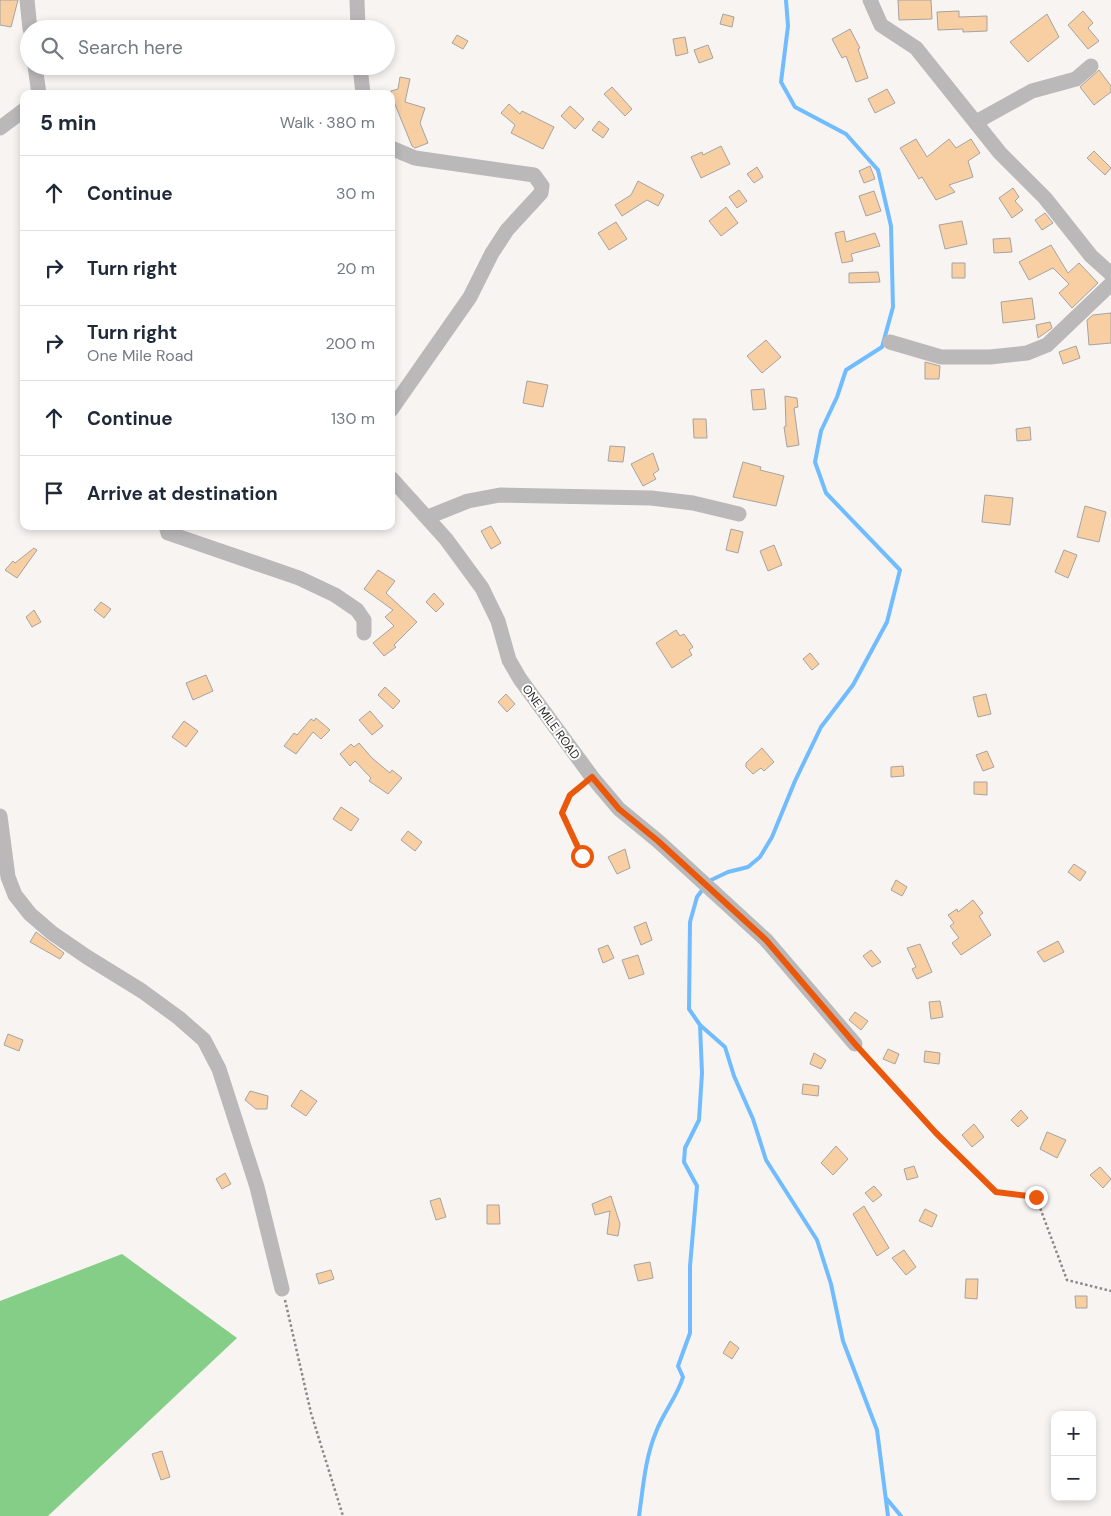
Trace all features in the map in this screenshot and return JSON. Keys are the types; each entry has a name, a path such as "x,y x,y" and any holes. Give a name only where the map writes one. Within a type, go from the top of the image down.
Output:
{"street":[{"path":"27,0 29,20"},
{"path":"357,0 358,20"},
{"path":"870,0 881,25 916,48 1000,153 1045,198 1091,256 1111,274"},
{"path":"976,122 1032,91 1076,79 1091,66"},
{"path":"36,75 38,90"},
{"path":"361,75 362,90"},
{"path":"0,128 20,113"},
{"path":"395,150 403,155 534,175 539,180 541,190 541,194 507,230 492,253 470,297 395,404"},
{"path":"890,342 941,357 990,357 1027,352 1047,345 1111,284"},
{"name":"ONE MILE ROAD","path":"395,482 428,517 482,588 498,621 510,660 520,679 592,777 619,809 658,841 696,878 766,940 855,1044"},
{"path":"428,517 468,501 500,495 651,498 693,502 739,514"},
{"path":"167,530 168,533 178,538 282,572 335,595 357,610 364,620 364,633"},
{"path":"0,816 8,877 16,895 30,914 52,933 87,958 142,991 179,1018 204,1040 219,1069 257,1187 282,1289"}],"path":[{"path":"582,856 562,813 570,795 592,777"},
{"path":"855,1044 936,1133 996,1192 1036,1197 1067,1280 1111,1291"},
{"path":"282,1289 311,1413 343,1516"}],"green space":[{"path":"122,1254 237,1338 48,1516 0,1516 0,1301"}],"building":[{"path":"0,0 18,0 11,27 0,25"},
{"path":"898,0 931,0 932,19 899,20"},
{"path":"959,11 959,17 987,16 987,31 963,32 963,29 938,30 937,12"},
{"path":"1083,11 1093,23 1088,28 1099,41 1088,49 1068,25"},
{"path":"723,14 734,17 732,27 720,24"},
{"path":"1047,14 1059,37 1028,62 1010,42"},
{"path":"850,29 860,48 858,49 868,78 856,82 846,56 842,58 832,39"},
{"path":"457,35 468,41 463,49 452,43"},
{"path":"685,37 688,53 676,56 673,39"},
{"path":"708,45 713,58 699,63 694,50"},
{"path":"1099,70 1111,86 1111,92 1094,105 1080,87"},
{"path":"400,77 410,79 405,102 425,108 420,123 428,143 415,148 412,146 395,104 394,90 398,89"},
{"path":"612,87 632,109 625,116 604,94"},
{"path":"887,89 895,103 875,113 868,99"},
{"path":"509,104 520,114 522,111 554,127 543,149 511,133 515,125 501,113"},
{"path":"570,106 584,119 575,129 561,116"},
{"path":"599,121 609,129 603,138 592,130"},
{"path":"916,139 927,157 949,139 956,148 971,139 980,153 968,161 973,177 949,185 955,192 936,200 922,177 919,179 900,148"},
{"path":"721,146 730,164 701,178 691,157 702,152 703,155"},
{"path":"1094,151 1111,168 1105,175 1087,158"},
{"path":"870,166 875,179 864,183 859,171"},
{"path":"757,167 763,177 754,183 747,174"},
{"path":"638,181 664,195 658,206 647,200 622,216 615,205 631,195"},
{"path":"1013,188 1019,197 1015,201 1023,210 1012,218 999,198"},
{"path":"739,190 747,201 737,208 729,197"},
{"path":"874,191 881,211 866,216 859,196"},
{"path":"726,207 738,223 721,236 709,221"},
{"path":"1045,213 1053,223 1042,230 1035,220"},
{"path":"962,221 967,244 945,249 939,225"},
{"path":"616,222 627,239 609,250 598,233"},
{"path":"844,231 846,242 875,233 880,246 851,254 853,261 842,263 835,233"},
{"path":"1010,238 1012,252 994,253 993,239"},
{"path":"1051,245 1068,273 1079,263 1098,283 1072,308 1059,293 1069,284 1053,268 1029,280 1019,262"},
{"path":"952,263 965,263 965,278 952,278"},
{"path":"878,272 880,282 849,283 849,273"},
{"path":"1032,298 1035,319 1003,323 1001,302"},
{"path":"1111,313 1111,343 1089,345 1087,320 1093,315"},
{"path":"1050,322 1052,328 1038,338 1036,325"},
{"path":"766,340 781,357 762,373 747,356"},
{"path":"1076,346 1080,358 1063,364 1059,352"},
{"path":"925,362 940,366 939,379 925,379"},
{"path":"527,381 548,385 543,407 523,403"},
{"path":"764,389 766,409 753,410 751,390"},
{"path":"785,396 797,398 798,407 794,408 799,445 787,447 784,427 786,426"},
{"path":"693,419 706,419 707,438 694,438"},
{"path":"1030,427 1031,440 1017,441 1016,429"},
{"path":"610,446 625,447 623,462 608,461"},
{"path":"653,453 659,470 653,474 656,479 643,486 631,464"},
{"path":"743,462 761,467 760,470 784,476 776,506 733,497"},
{"path":"985,495 1013,498 1010,525 982,522"},
{"path":"1085,506 1106,512 1099,542 1077,537"},
{"path":"491,526 501,543 491,549 481,531"},
{"path":"731,529 743,532 738,553 726,550"},
{"path":"774,545 782,565 768,571 760,551"},
{"path":"34,548 37,550 17,578 5,570 13,561 15,563"},
{"path":"1064,550 1077,555 1068,578 1055,572"},
{"path":"378,570 395,581 386,593 417,622 394,645 396,647 384,656 373,643 394,626 385,617 393,610 364,589"},
{"path":"434,593 444,604 436,612 426,602"},
{"path":"101,602 111,609 104,618 94,610"},
{"path":"34,610 41,622 32,627 26,617"},
{"path":"676,630 680,636 684,634 693,647 689,650 692,655 672,668 656,643"},
{"path":"810,653 819,664 812,670 803,659"},
{"path":"206,675 213,691 193,700 186,683"},
{"path":"385,687 400,701 393,709 378,695"},
{"path":"506,694 515,704 507,712 498,702"},
{"path":"986,694 991,714 978,717 973,697"},
{"path":"370,711 383,726 372,735 359,720"},
{"path":"316,718 330,730 321,739 313,732 296,754 284,746 294,733 297,735 311,719 314,721"},
{"path":"184,721 198,731 186,747 172,737"},
{"path":"359,743 372,758 390,773 392,770 402,778 388,794 369,781 371,778 355,761 350,766 340,754 351,744 354,747"},
{"path":"762,748 774,762 764,771 761,768 753,774 746,767 746,763"},
{"path":"987,751 994,767 983,771 976,755"},
{"path":"903,766 904,776 891,777 891,767"},
{"path":"974,782 987,782 987,795 974,794"},
{"path":"341,807 359,819 351,831 333,819"},
{"path":"408,831 422,842 415,851 401,840"},
{"path":"625,849 630,868 617,874 608,857"},
{"path":"1074,864 1086,872 1080,881 1068,872"},
{"path":"896,880 907,887 902,896 891,890"},
{"path":"973,900 983,913 979,916 991,935 961,955 952,943 959,938 950,926 954,923 948,915 957,909 958,912"},
{"path":"646,922 652,940 641,945 634,927"},
{"path":"36,932 64,953 60,959 30,942"},
{"path":"1058,941 1064,952 1044,962 1037,952"},
{"path":"920,944 932,972 917,979 912,969 916,967 907,948"},
{"path":"608,945 614,958 603,963 598,949"},
{"path":"871,950 881,962 872,967 863,956"},
{"path":"638,955 644,974 629,979 622,960"},
{"path":"940,1001 943,1017 931,1019 929,1002"},
{"path":"855,1012 868,1021 861,1030 849,1020"},
{"path":"8,1034 23,1040 19,1051 4,1045"},
{"path":"888,1049 899,1054 895,1064 883,1059"},
{"path":"925,1051 940,1053 939,1064 924,1062"},
{"path":"814,1053 826,1060 821,1069 810,1064"},
{"path":"803,1084 819,1086 818,1096 802,1094"},
{"path":"301,1090 317,1101 306,1116 291,1106"},
{"path":"250,1091 268,1096 267,1109 256,1109 245,1100"},
{"path":"1021,1110 1028,1118 1018,1127 1011,1120"},
{"path":"974,1124 984,1137 972,1147 962,1135"},
{"path":"1047,1132 1066,1140 1057,1158 1040,1149"},
{"path":"836,1146 848,1159 833,1175 821,1163"},
{"path":"914,1166 918,1177 907,1180 904,1169"},
{"path":"1100,1167 1111,1179 1103,1188 1090,1175"},
{"path":"225,1173 231,1184 222,1189 216,1179"},
{"path":"874,1186 882,1195 873,1202 865,1193"},
{"path":"611,1196 620,1224 618,1236 607,1234 610,1211 595,1215 592,1204"},
{"path":"440,1198 446,1217 436,1220 430,1201"},
{"path":"487,1205 499,1205 500,1224 487,1224"},
{"path":"864,1206 889,1248 877,1256 853,1214"},
{"path":"925,1209 937,1215 932,1227 919,1221"},
{"path":"904,1250 916,1267 906,1275 892,1258"},
{"path":"650,1262 653,1278 638,1281 634,1265"},
{"path":"331,1270 334,1279 319,1284 316,1274"},
{"path":"966,1279 978,1279 977,1299 965,1298"},
{"path":"1075,1296 1087,1296 1087,1308 1076,1308"},
{"path":"730,1341 739,1348 732,1359 723,1353"},
{"path":"162,1451 170,1477 161,1480 152,1454"}],"waterway":[{"path":"709,881 728,872 748,867 760,857 772,837 795,781 821,727 853,685 887,622 900,570 826,493 815,462 821,431 837,397 846,370 882,347 893,307 891,226 878,170 846,134 795,107 781,82 788,26 786,0"},
{"path":"703,889 697,897 690,922 689,1009 700,1025 725,1047 734,1076 753,1119 766,1160 817,1240 831,1284 843,1341 877,1430 888,1516"},
{"path":"639,1516 649,1452 659,1425 683,1377 678,1366 690,1333 690,1266 697,1186 684,1162 685,1148 699,1120 702,1073 700,1025"},
{"path":"886,1498 901,1516"}],"route":[{"path":"582,856 568,822 562,813 570,795 592,777 619,809 658,841 696,878 766,940 855,1044 936,1133 996,1192 1036,1197"}]}
